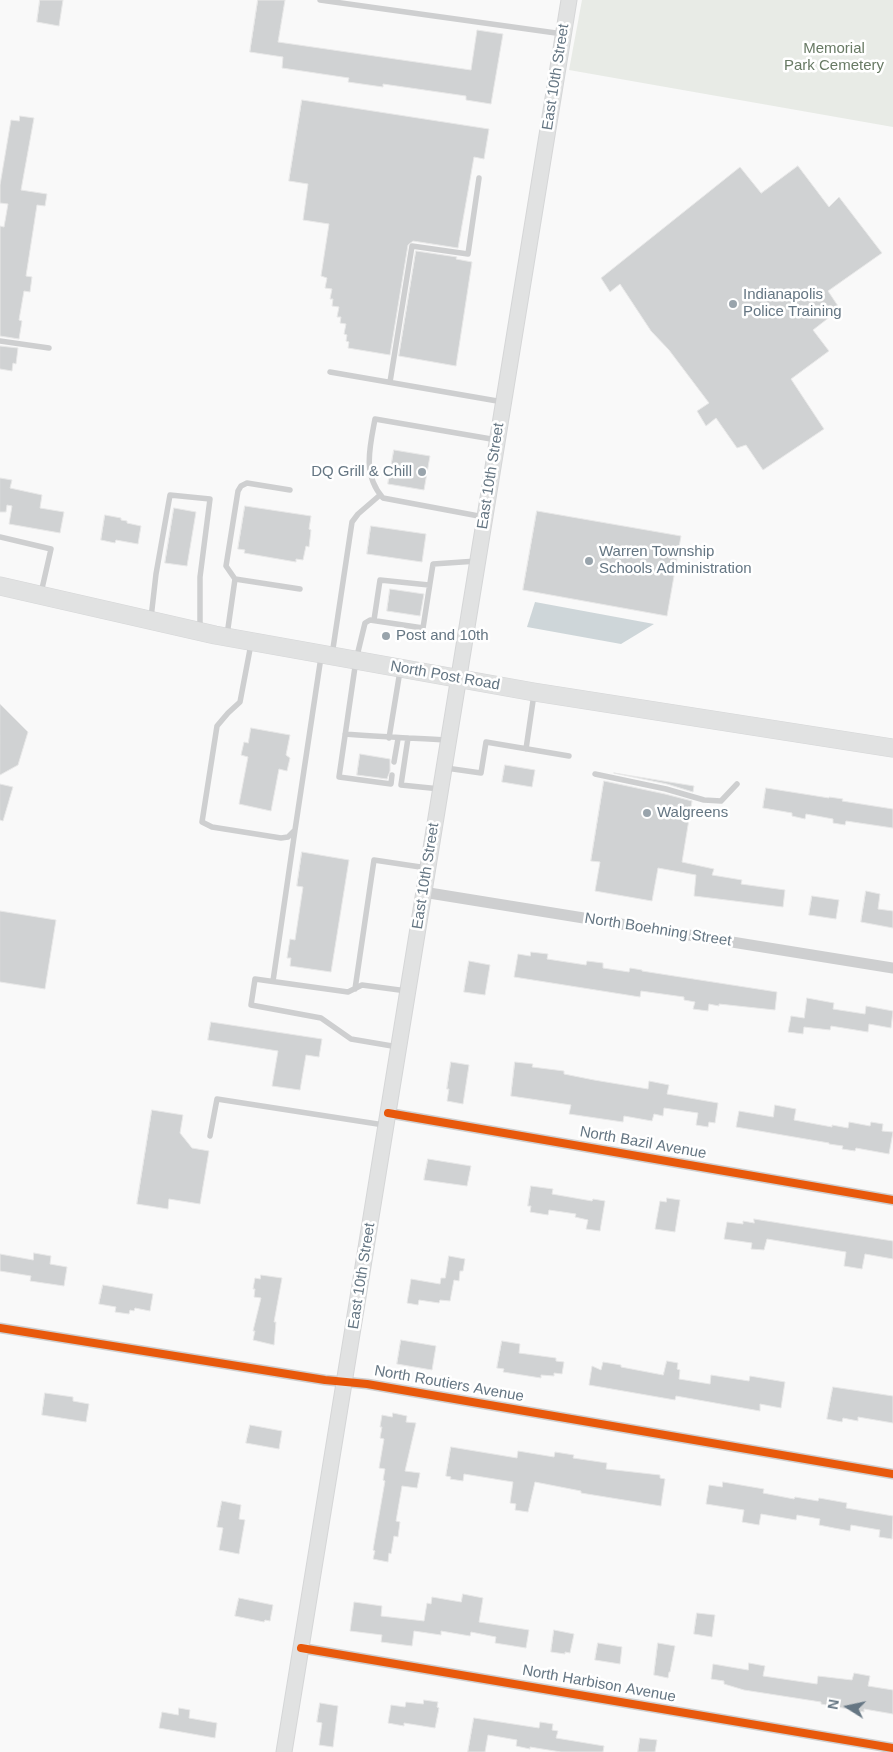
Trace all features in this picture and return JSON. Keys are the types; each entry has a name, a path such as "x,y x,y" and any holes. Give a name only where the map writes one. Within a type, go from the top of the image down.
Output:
{"main road":[{"name":"East 10th Street","path":"284,1752 569,0"},
{"name":"North Post Road","path":"0,586 200,632 252,642 534,692 893,748"}],"street":[{"name":"North Boehning Street","path":"423,892 893,968"},
{"name":"North Bazil Avenue","path":"387,1119 893,1200"},
{"name":"North Routiers Avenue","path":"0,1328 345,1382 377,1385 893,1474"},
{"name":"North Harbison Avenue","path":"301,1648 893,1748"}],"lane":[{"path":"320,0 563,34"},
{"path":"390,382 412,246 468,254 479,178"},
{"path":"0,341 49,348"},
{"path":"330,372 503,402"},
{"path":"484,517 383,498 371,478 368,460 375,419 497,440"},
{"path":"226,637 235,579 226,566 238,491 241,486 247,483 290,490"},
{"path":"151,620 156,574 170,495 210,499 200,577 200,632"},
{"path":"273,982 295,830 352,522 358,514 380,495"},
{"path":"0,537 51,549 41,595"},
{"path":"440,789 401,786 338,777 356,660 365,623 370,620 423,628 432,564 477,561"},
{"path":"235,579 300,589"},
{"path":"374,620 380,580 429,585"},
{"path":"252,642 240,702 217,726 202,822 212,828 281,838 288,837 295,830"},
{"path":"389,738 401,668"},
{"path":"526,749 534,692"},
{"path":"345,734 398,739 448,740"},
{"path":"401,786 408,738"},
{"path":"394,762 398,739"},
{"path":"444,768 481,772 486,742 569,756"},
{"path":"594,774 666,789 704,800 722,801 737,784"},
{"path":"391,784 392,775"},
{"path":"354,989 374,860 427,868"},
{"path":"398,1046 351,1039 321,1018 251,1005 255,979 348,992 362,985 407,992"},
{"path":"210,1136 217,1100 387,1119"}],"green space":[{"name":"Memorial Park Cemetery","path":"582,0 893,0 893,127 569,70"}],"shaded area":[{"path":"535,602 654,624 621,644 527,627"}],"building":[{"path":"40,0 63,0 59,26 37,22"},
{"path":"258,0 285,0 278,42 471,70 477,30 503,34 491,104 466,100 466,96 383,84 383,87 348,82 349,78 282,68 283,57 250,52"},
{"path":"302,100 489,129 484,159 474,157 458,248 413,241 408,245 390,355 348,348 347,335 344,334 346,324 340,323 341,317 337,317 339,307 332,306 333,299 330,299 332,289 325,288 327,278 321,276 329,224 303,220 308,184 289,181"},
{"path":"20,116 34,118 21,190 47,194 45,206 37,205 26,276 32,277 30,292 24,291 19,320 22,321 19,339 0,336 0,226 4,227 8,204 0,203 0,185 11,120 19,121"},
{"path":"798,166 829,207 839,197 882,253 828,291 840,309 813,330 829,351 791,379 824,429 763,470 746,445 737,448 716,418 706,426 697,411 709,403 669,350 651,331 620,284 610,292 601,278 740,167 761,193"},
{"path":"416,251 457,257 456,259 472,262 456,366 399,356"},
{"path":"0,346 18,348 16,364 13,363 12,371 0,369"},
{"path":"394,450 430,456 424,490 388,484"},
{"path":"0,478 12,480 10,488 42,495 40,508 64,512 60,533 9,524 12,506 7,505 6,512 0,512"},
{"path":"245,506 311,516 309,547 306,546 303,560 296,559 296,562 244,553 245,550 238,549"},
{"path":"174,508 196,512 187,566 165,563"},
{"path":"537,511 681,536 667,616 523,590"},
{"path":"105,515 121,518 121,520 127,521 127,523 141,526 138,544 116,540 115,543 101,540"},
{"path":"371,526 426,534 422,562 367,554"},
{"path":"390,589 424,594 420,616 387,611"},
{"path":"0,704 28,732 18,765 0,775"},
{"path":"251,728 290,735 286,755 290,758 287,771 279,769 271,811 239,804 248,757 241,755 244,742 248,743"},
{"path":"360,754 390,759 390,771 387,779 357,775"},
{"path":"505,765 535,770 532,787 502,782"},
{"path":"614,773 694,786 693,792 667,784"},
{"path":"604,781 692,801 682,862 714,869 712,875 742,880 741,884 785,890 783,907 694,896 696,875 658,868 652,901 595,891 600,862 591,861"},
{"path":"0,784 13,787 3,821 0,820"},
{"path":"766,788 843,799 842,801 893,809 893,828 846,821 845,825 833,823 833,819 806,814 805,819 792,816 792,813 763,808"},
{"path":"302,852 349,860 331,972 290,966 291,958 287,958 290,939 295,940 303,887 297,886"},
{"path":"866,891 880,894 878,909 893,911 893,928 861,922"},
{"path":"812,896 839,900 836,919 809,915"},
{"path":"0,911 56,920 45,989 0,982"},
{"path":"531,952 548,954 547,959 586,965 587,961 603,963 603,968 629,972 630,968 777,992 775,1010 709,1004 708,1011 693,1009 695,1002 684,1000 684,997 641,991 640,997 514,977 518,954 530,956"},
{"path":"469,961 490,965 485,995 464,992"},
{"path":"807,998 834,1003 833,1009 865,1014 866,1006 893,1011 891,1028 869,1024 868,1032 831,1026 830,1030 804,1027 803,1034 788,1032 791,1016 804,1018"},
{"path":"211,1022 322,1039 319,1057 306,1055 300,1090 272,1086 278,1051 208,1040"},
{"path":"451,1062 469,1065 463,1104 447,1101"},
{"path":"515,1062 533,1064 532,1067 564,1071 564,1074 648,1089 649,1081 669,1085 667,1094 718,1103 715,1123 709,1122 708,1127 696,1125 698,1113 664,1108 663,1116 654,1114 652,1121 624,1116 623,1122 569,1114 571,1105 511,1096"},
{"path":"775,1105 796,1109 794,1120 832,1127 832,1125 848,1128 849,1122 870,1126 871,1122 883,1124 882,1131 893,1132 889,1154 856,1148 855,1151 842,1149 843,1146 829,1143 736,1127 739,1111 773,1117"},
{"path":"152,1110 183,1115 180,1133 192,1148 209,1151 200,1204 169,1199 168,1209 137,1204"},
{"path":"428,1159 471,1166 467,1186 424,1180"},
{"path":"531,1186 553,1189 552,1194 592,1201 593,1199 605,1201 600,1231 586,1229 588,1220 575,1217 576,1214 549,1210 548,1215 530,1212 531,1206 528,1206"},
{"path":"667,1198 680,1200 675,1232 655,1229 660,1201 666,1202"},
{"path":"754,1219 893,1241 893,1259 865,1254 862,1269 844,1266 846,1252 767,1239 764,1250 751,1249 752,1243 724,1239 727,1222 743,1224 743,1221 754,1223"},
{"path":"34,1253 51,1256 50,1264 67,1267 64,1286 30,1281 31,1276 0,1271 0,1254 33,1260"},
{"path":"449,1256 465,1259 463,1271 460,1271 459,1281 454,1280 450,1301 440,1300 439,1303 419,1300 418,1305 407,1303 411,1279 440,1284 441,1278 445,1278"},
{"path":"261,1275 282,1278 274,1322 276,1322 274,1345 253,1340 255,1331 253,1331 261,1298 254,1297 255,1289 253,1289 255,1278 260,1279"},
{"path":"103,1285 153,1294 150,1311 135,1308 134,1311 130,1310 129,1314 115,1312 116,1307 99,1304"},
{"path":"401,1340 436,1346 432,1370 397,1364"},
{"path":"502,1341 520,1344 519,1353 556,1358 556,1361 564,1362 562,1374 554,1373 554,1376 541,1375 541,1378 503,1372 504,1369 497,1368"},
{"path":"667,1361 678,1363 677,1369 680,1370 679,1379 710,1384 711,1375 749,1381 750,1376 785,1382 781,1408 760,1404 760,1411 676,1396 675,1400 589,1385 592,1366 601,1370 603,1362 663,1375"},
{"path":"833,1387 893,1396 893,1423 858,1417 858,1421 843,1418 842,1422 827,1419"},
{"path":"45,1393 73,1397 73,1401 89,1404 86,1422 42,1415"},
{"path":"393,1413 407,1416 406,1422 416,1423 405,1471 420,1473 417,1488 402,1486 396,1521 400,1522 398,1537 394,1536 388,1562 373,1559 375,1551 373,1550 385,1481 383,1480 385,1469 379,1468 384,1439 380,1438 382,1427 380,1427 382,1415 392,1417"},
{"path":"250,1425 282,1431 279,1449 246,1443"},
{"path":"451,1447 517,1458 518,1451 554,1457 555,1452 574,1455 573,1458 607,1463 606,1469 660,1475 660,1478 665,1479 661,1506 581,1493 581,1491 535,1482 528,1512 515,1510 516,1504 510,1503 513,1482 464,1474 463,1481 450,1479 451,1477 446,1476"},
{"path":"723,1482 764,1489 763,1493 794,1499 795,1497 818,1501 819,1498 847,1503 846,1508 893,1516 892,1539 879,1537 880,1530 851,1525 850,1531 819,1525 820,1519 797,1515 796,1520 761,1514 759,1525 742,1522 744,1510 706,1504 709,1485 722,1487"},
{"path":"222,1501 241,1505 239,1519 245,1520 239,1554 219,1550 223,1528 217,1527"},
{"path":"463,1594 483,1598 479,1622 529,1630 526,1648 495,1643 496,1637 471,1632 470,1636 441,1631 441,1635 414,1631 412,1646 381,1642 382,1635 350,1631 354,1602 382,1606 381,1616 424,1621 427,1603 431,1604 432,1597 461,1602"},
{"path":"239,1598 273,1605 270,1621 265,1620 264,1622 235,1616"},
{"path":"697,1613 715,1615 712,1637 694,1634"},
{"path":"554,1630 574,1634 570,1653 551,1652"},
{"path":"598,1643 622,1647 620,1664 595,1660"},
{"path":"658,1643 675,1646 668,1678 654,1675"},
{"path":"749,1663 765,1666 763,1676 817,1684 818,1676 852,1680 854,1673 870,1676 868,1686 893,1690 893,1714 864,1709 864,1712 821,1704 821,1702 744,1690 724,1684 724,1681 711,1679 713,1664 748,1670"},
{"path":"424,1700 438,1702 437,1707 439,1708 435,1728 404,1723 404,1726 388,1723 391,1705 405,1707 406,1702 423,1704"},
{"path":"320,1703 338,1706 333,1747 319,1745 322,1723 317,1722"},
{"path":"179,1708 190,1710 189,1718 217,1723 215,1738 159,1728 162,1712 178,1715"},
{"path":"474,1718 539,1728 540,1722 553,1724 552,1730 558,1731 556,1738 604,1746 603,1752 561,1752 530,1747 530,1749 516,1746 517,1740 488,1735 485,1752 468,1752"},
{"path":"640,1738 657,1740 655,1752 638,1752"}],"cycle path":[{"path":"388,1113 893,1200"},
{"path":"0,1328 325,1380 367,1384 893,1474"},
{"path":"301,1648 893,1748"}],"place":[{"name":"Indianapolis Police Training","path":"733,304"},
{"name":"DQ Grill & Chill","path":"422,472"},
{"name":"Warren Township Schools Administration","path":"589,561"},
{"name":"Post and 10th","path":"386,636"},
{"name":"Walgreens","path":"647,813"}]}
